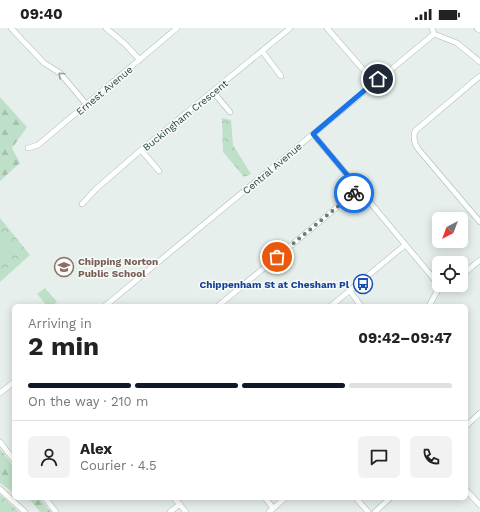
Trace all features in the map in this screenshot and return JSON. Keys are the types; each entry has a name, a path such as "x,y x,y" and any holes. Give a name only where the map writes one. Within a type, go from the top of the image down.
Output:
{"street":[{"path":"11,28 44,63 60,73 86,104"},
{"path":"106,28 140,60"},
{"name":"Ernest Avenue","path":"28,148 38,145 178,28"},
{"name":"Buckingham Crescent","path":"82,204 141,150 290,28"},
{"path":"327,28 374,82"},
{"path":"432,28 434,34 457,43 480,62"},
{"name":"Central Avenue","path":"106,304 434,34"},
{"path":"262,51 281,76"},
{"path":"480,76 415,131 414,135 415,144 418,150 480,222"},
{"path":"213,92 230,112"},
{"path":"313,134 432,276"},
{"path":"141,150 159,171"},
{"path":"220,304 359,189"},
{"path":"334,304 405,244"},
{"path":"468,270 480,260"},
{"path":"350,291 360,304"},
{"path":"430,304 436,292"},
{"path":"0,394 12,384"},
{"path":"468,424 480,413"},
{"path":"0,442 12,457"},
{"path":"0,490 25,512"},
{"path":"468,492 480,505"},
{"path":"46,500 56,512"},
{"path":"176,500 186,512"},
{"path":"266,500 271,510 283,500"},
{"path":"358,500 368,512"},
{"path":"375,512 388,500"},
{"path":"170,512 180,504"}],"green space":[{"path":"0,97 27,127 12,148 20,163 0,181"},
{"path":"222,118 231,120 233,145 251,174 244,177 223,152"},
{"path":"0,218 30,255 0,282"},
{"path":"0,229 15,249 0,261"},
{"path":"45,288 57,302 54,304 45,304 37,294"},
{"path":"0,449 12,464 12,492 0,483"},
{"path":"0,494 19,512 0,512"},
{"path":"28,500 41,500 51,512 40,512 31,501"}],"way so far":[{"path":"277,257 354,193"}],"place":[{"name":"Chipping Norton Public School","path":"64,267"},
{"name":"Chippenham St at Chesham Pl","path":"363,284"}],"route":[{"path":"354,193 359,189 313,134 378,79"}]}
